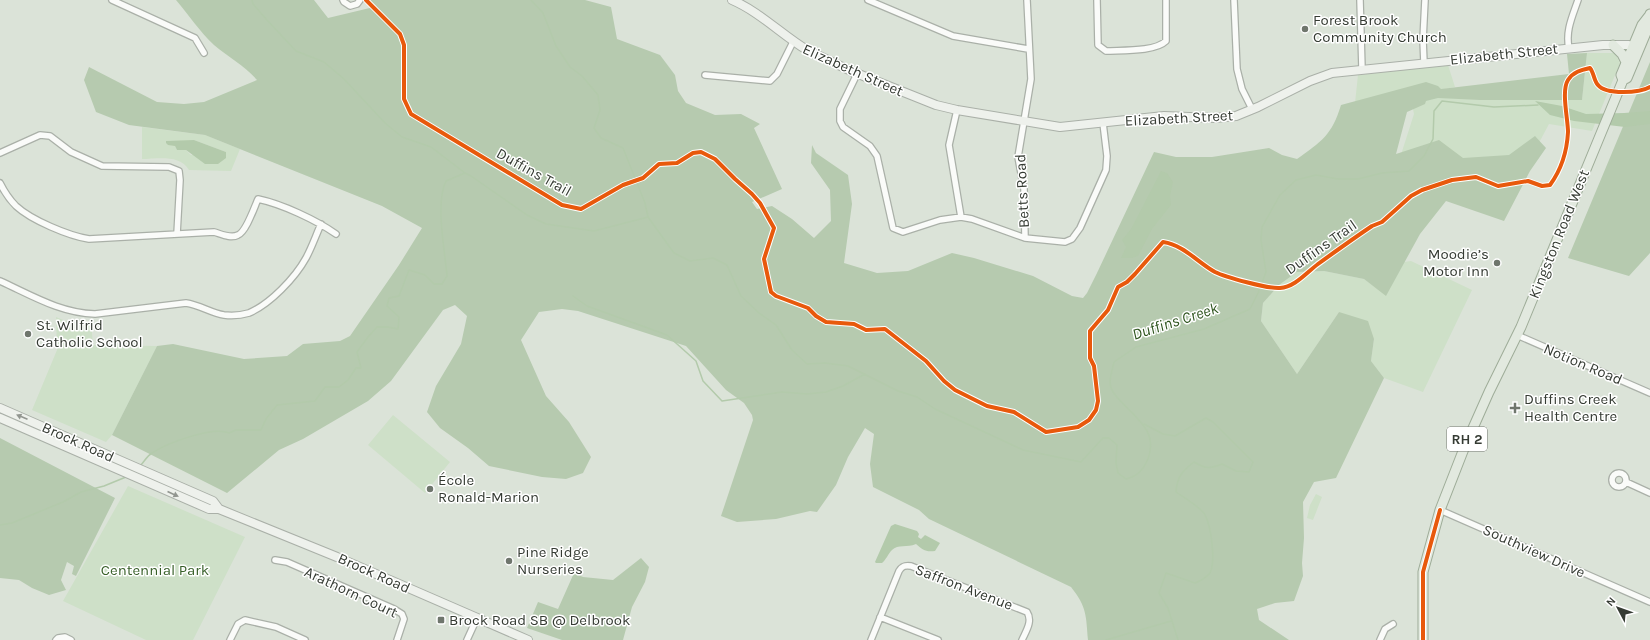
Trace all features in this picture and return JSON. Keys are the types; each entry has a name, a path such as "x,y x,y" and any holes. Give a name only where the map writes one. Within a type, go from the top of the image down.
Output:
{"main road":[{"name":"RH 2","path":"1637,46 1627,78 1623,80 1621,75 1626,62 1648,28 1650,15"},
{"path":"1613,45 1622,54 1626,62"},
{"name":"Kingston Road West","path":"1517,336 1623,80"},
{"name":"RH 2","path":"1423,640 1423,572 1440,510 1464,446 1488,392 1517,336"}],"street":[{"path":"112,0 195,38 204,53"},
{"path":"343,0 350,6 357,4 360,0"},
{"name":"Elizabeth Street","path":"735,0 760,16 793,42 807,50 857,74 916,98 957,110 1060,127 1164,116 1215,118 1236,116 1310,81 1332,73 1569,48 1613,45 1637,46"},
{"path":"868,0 953,36 1028,49"},
{"name":"Betts Road","path":"1025,238 1024,189 1018,157 1031,79 1028,49 1027,0"},
{"path":"1097,0 1098,45 1106,51 1133,50 1162,45 1166,41 1166,0"},
{"path":"1234,0 1237,69 1242,89 1252,109"},
{"path":"1360,0 1362,69"},
{"path":"1424,63 1423,40 1425,0"},
{"path":"1569,48 1567,39 1568,33 1578,0"},
{"path":"705,75 770,81 777,74 793,42"},
{"path":"857,74 840,109 840,121 843,127 870,146 877,156 893,228 903,232 940,220 961,217 972,219 1025,238 1065,242 1072,239 1080,228 1106,170 1103,123"},
{"path":"957,110 949,145 961,217"},
{"path":"0,153 40,135 50,136 72,152 102,166 169,167 179,171 180,180 177,234"},
{"path":"0,183 9,198 25,213 76,237 102,239 214,232 228,236 238,236 243,232 258,200 268,201 321,224 336,234"},
{"path":"0,281 52,306 80,314 95,314 186,303 197,305 224,315 247,314 261,306 281,289 299,270 307,258 321,224"},
{"name":"Notion Road","path":"1517,336 1650,393"},
{"name":"Brock Road","path":"0,408 213,501 219,508 337,557 528,640"},
{"name":"Brock Road","path":"0,418 209,509 219,508"},
{"path":"1626,482 1650,493"},
{"name":"Southview Drive","path":"1440,510 1650,602"},
{"name":"Arathorn Court","path":"275,560 287,562 394,609 402,614 404,619 396,640"},
{"name":"Saffron Avenue","path":"871,640 899,570 903,566 911,566 1027,612 1030,618 1022,640"},
{"path":"880,617 938,640"},
{"path":"467,640 477,618"},
{"path":"230,640 238,624 245,620 276,627 305,640"},
{"path":"1380,640 1385,630 1393,624"},
{"path":"56,640 58,638 65,637 71,640"}],"green space":[{"path":"1587,53 1615,53 1620,63 1592,131 1549,124 1533,154 1390,189 1414,114 1410,95 1355,103 1358,75 1448,65 1455,87 1412,95 1475,99 1582,100"},
{"path":"142,127 205,135 240,149 231,171 189,170 185,165 174,159 142,159","holes":["194,140 226,152 191,155 186,150 177,150 175,146"]},
{"path":"1411,261 1472,290 1423,392 1384,378 1371,361 1374,339 1339,312 1297,374 1261,321 1263,303 1279,285 1297,272 1324,271 1364,279 1386,295 1404,262"},
{"path":"56,317 68,322 91,322 93,345 157,346 112,435 106,442 32,410 57,350"},
{"path":"393,415 450,462 425,493 368,445"},
{"name":"Centennial Park","path":"128,486 245,537 193,640 146,640 63,601"},
{"path":"1316,494 1322,497 1313,520 1307,518 1310,505"}],"shaded area":[{"path":"176,0 314,0 328,18 374,7 370,0 585,0 611,7 617,39 660,55 675,75 678,91 686,103 715,115 741,114 760,124 754,128 782,189 752,202 757,209 772,206 792,219 814,238 831,221 830,190 811,163 812,145 816,153 848,175 852,204 844,263 877,273 908,271 952,253 1033,276 1072,296 1083,298 1097,273 1154,152 1176,157 1212,157 1269,148 1282,155 1297,159 1313,148 1325,137 1334,124 1341,105 1426,82 1438,86 1441,89 1569,74 1567,54 1587,53 1582,100 1480,100 1438,98 1426,101 1425,104 1407,112 1396,154 1439,140 1463,158 1509,155 1535,136 1546,148 1530,171 1504,221 1446,201 1420,234 1386,296 1364,279 1324,271 1297,272 1279,285 1263,303 1261,321 1297,374 1339,312 1368,321 1374,339 1371,361 1384,378 1336,478 1314,482 1303,502 1303,576 1294,601 1275,603 1257,609 1259,620 1289,640 1088,640 1085,612 1080,600 1071,587 929,519 919,510 873,487 870,464 874,434 865,428 848,457 836,485 817,512 810,511 776,519 737,522 721,516 753,420 752,415 744,403 726,390 686,346 578,311 562,309 539,312 521,340 546,396 569,422 591,457 583,473 566,479 542,477 489,466 468,448 440,428 427,412 436,386 461,344 467,316 455,305 443,310 391,381 368,401 303,439 279,450 227,493 112,435 157,346 173,344 244,359 287,356 303,344 340,341 350,336 399,265 422,228 382,206 205,135 129,125 96,112 84,80 89,67 157,102 184,104 204,102 257,80 247,70 214,45"},
{"path":"1650,62 1650,253 1629,276 1568,258"},
{"path":"1535,101 1562,106 1586,114 1650,111 1650,124 1625,127 1574,121 1550,115"},
{"path":"194,140 226,152 226,158 218,164 205,164 186,150 177,150 175,146 168,145 166,143 166,141"},
{"path":"1161,171 1167,173 1173,182 1170,196 1171,205 1152,229 1138,256 1132,258 1121,258 1126,247 1122,240 1131,229"},
{"path":"0,438 115,498 76,576 72,574 74,566 67,562 61,580 66,590 49,595 32,588 19,580 0,578"},
{"path":"895,524 917,531 919,534 918,537 921,539 925,535 940,543 935,551 924,550 916,544 897,547 892,550 882,563 876,563 875,562 891,526"},
{"path":"641,558 649,567 645,582 632,607 623,640 562,640 527,628 538,602 558,609 574,573 583,577 613,580"}],"waterway":[{"path":"252,0 253,4 296,51 324,62 344,79 385,123 402,137 431,147 465,173 527,215 546,224 594,231 648,217"},
{"name":"Duffins Creek","path":"531,0 543,13 556,46 570,67 582,76 598,95 600,110 594,128 601,138 623,148 645,203 648,217 674,253 690,261 713,258 727,265 741,296 759,313 776,325 792,350 807,364 825,363 848,366 898,391 917,397 935,409 1023,450 1081,462 1103,438 1109,438 1117,445 1116,463 1118,473 1126,479 1140,472 1144,466 1151,448 1150,438 1141,422 1119,400 1111,389 1110,377 1114,362 1136,347 1204,329 1250,309 1266,272 1261,240 1262,227 1280,195 1296,180 1316,175 1338,179 1358,179 1382,173 1409,171 1424,156 1433,139 1434,111 1442,101 1494,107 1538,105"},
{"path":"140,466 152,453 179,440 212,432 222,431 229,433 236,430 261,430 266,419 277,405 315,401 325,387 339,387 348,380 356,368 361,368 357,352 377,327 398,329 399,317 387,306 389,298 399,296 409,270 425,275 434,284 442,284 447,276 441,214 443,190 446,181 465,173"},
{"path":"573,296 587,306 667,335 696,361 703,381 722,401 782,392 807,394 826,392 843,386 865,374"},
{"path":"1144,424 1163,434 1175,436 1206,418 1213,422 1253,462 1249,472 1236,471 1222,464 1208,468 1194,462 1183,471 1179,478 1176,492 1200,509 1205,515 1211,535 1213,560 1210,573 1205,578 1195,583 1166,573 1159,593 1168,608 1178,640"},
{"path":"0,525 12,523 63,502 81,492 104,486 126,477"},
{"path":"1106,640 1171,621"}],"cycle path":[{"name":"Duffins Trail","path":"366,0 400,34 404,45 404,99 411,114 562,205 581,209 623,185 643,178 659,164 677,163 693,153 701,152 715,159 760,203 774,228 764,259 771,292 776,296 808,308 816,316 826,322 854,324 866,330 885,329 926,361 944,381 955,390 987,406 1014,412 1046,432 1078,427 1089,420 1096,410 1098,401 1094,366 1090,358 1090,331 1108,310 1118,287 1127,282 1163,242 1184,250 1208,268 1220,274 1266,287 1285,287 1300,279 1318,264 1372,226 1382,222 1411,196 1422,190 1452,180 1476,177 1498,186 1528,181 1542,186 1550,185 1563,160 1568,132 1565,91 1568,80 1575,73 1590,68 1598,85 1602,88 1615,92 1639,91 1650,87"},
{"path":"1423,640 1423,572 1440,510"}],"place":[{"name":"Forest Brook Community Church","path":"1305,29"},
{"name":"Moodie’s Motor Inn","path":"1497,263"},
{"name":"St. Wilfrid Catholic School","path":"28,334"},
{"name":"Duffins Creek Health Centre","path":"1515,408"},
{"name":"École Ronald-Marion","path":"430,489"},
{"name":"Pine Ridge Nurseries","path":"509,561"},
{"name":"Brock Road SB @ Delbrook","path":"441,620"}]}
